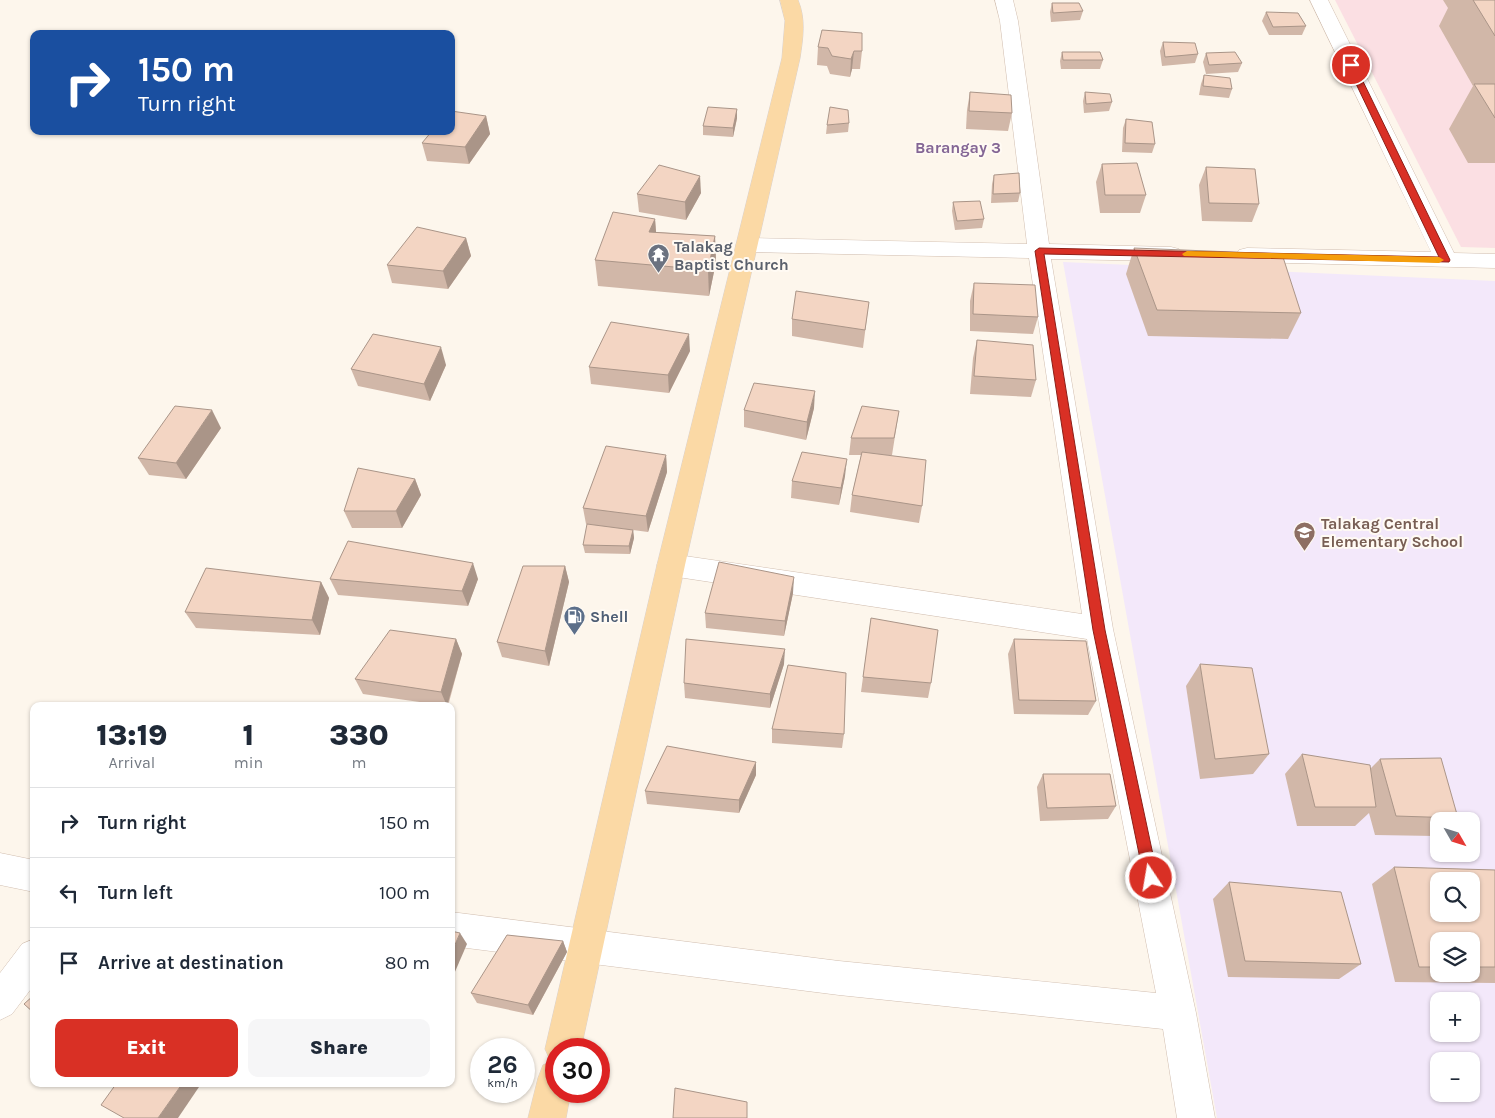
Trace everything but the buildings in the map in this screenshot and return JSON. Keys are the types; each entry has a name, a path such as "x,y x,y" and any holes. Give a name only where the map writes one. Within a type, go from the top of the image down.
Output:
{"main road":[{"path":"565,1038 671,565 791,58 795,28 792,6 789,0"},
{"path":"547,1118 550,1103"}],"street":[{"path":"1004,0 1009,21 1039,251 1099,630 1178,1013 1196,1118"},
{"path":"1319,0 1446,260"},
{"path":"747,245 1188,254"},
{"path":"1228,255 1495,261"},
{"path":"671,565 1099,630"},
{"path":"0,869 30,875"},
{"path":"455,929 839,978 1178,1013"},
{"path":"0,1002 30,961"}],"shaded area":[{"path":"1335,0 1495,0 1495,248 1461,247"},
{"name":"Talakag Central Elementary School","path":"1063,262 1495,281 1495,1118 1217,1118"}],"slow traffic":[{"path":"1187,254 1439,260"}],"place":[{"name":"Talakag Baptist Church","path":"658,274"},
{"name":"Talakag Central Elementary School","path":"1305,551"},
{"name":"Shell","path":"574,635"}],"district":[{"name":"Barangay 3","path":"958,147"}],"route":[{"path":"1151,878 1099,630 1039,251 1446,260 1351,65"}]}
